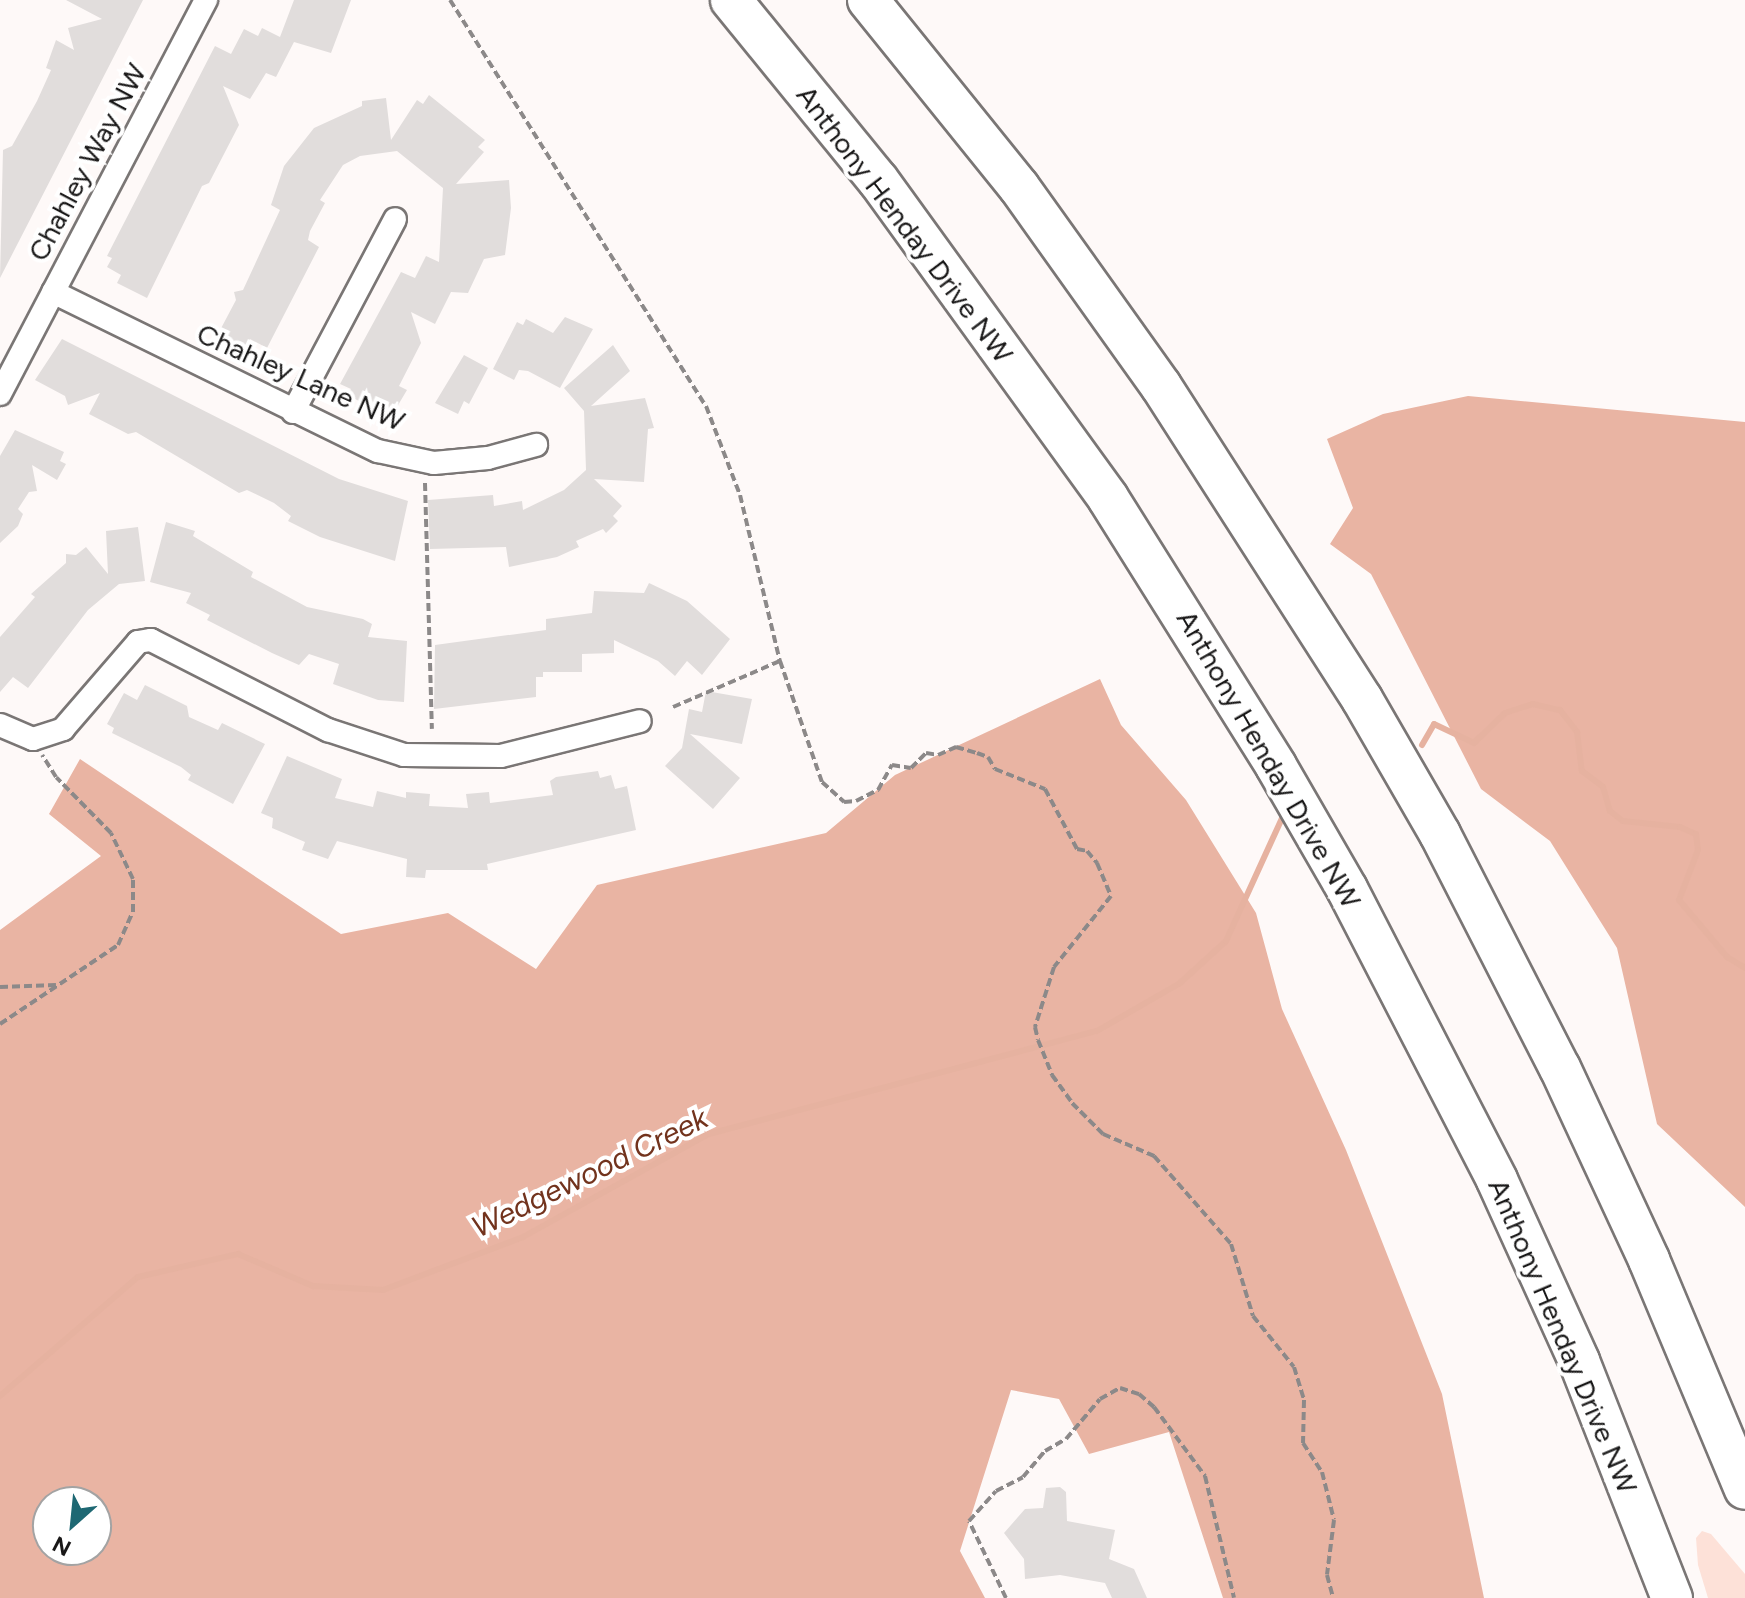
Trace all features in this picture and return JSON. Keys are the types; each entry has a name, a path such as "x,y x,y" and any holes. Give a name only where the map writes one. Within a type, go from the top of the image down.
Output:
{"highway":[{"name":"Anthony Henday Drive NW","path":"731,0 967,301 1184,614 1318,838 1422,1030 1579,1361 1672,1598"},
{"path":"868,0 1019,187 1161,386 1279,568 1440,834 1512,974 1649,1260 1745,1489"}],"street":[{"name":"Chahley Way NW","path":"0,394 206,0"},
{"path":"293,412 395,219"},
{"name":"Chahley Lane NW","path":"53,292 378,451 434,463 488,458 536,445"},
{"path":"0,725 33,739 63,729 138,642 151,640 328,730 404,755 501,756 640,721"}],"path":[{"path":"450,0 706,406 740,495 780,661 822,782 844,802 878,790 892,765 911,768 926,753 938,755 956,747 988,757 995,769 1045,789 1069,838 1097,863 1111,896 1054,967 1035,1027 1038,1040 1046,1051 1052,1075 1072,1103 1103,1134 1154,1156 1231,1244 1253,1316 1294,1367 1304,1400 1303,1443 1322,1472 1334,1520 1327,1575 1333,1598"},
{"path":"425,483 432,729"},
{"path":"673,707 780,661"},
{"path":"0,1024 118,945 133,912 133,879 111,833 56,777 33,739"},
{"path":"0,987 58,985"},
{"path":"1006,1598 969,1521 996,1491 1023,1477 1045,1451 1066,1439 1100,1399 1120,1388 1139,1394 1154,1407 1205,1476 1234,1598"}],"shaded area":[{"path":"1468,396 1745,422 1745,1207 1657,1124 1617,948 1550,841 1481,789 1371,574 1330,544 1353,508 1327,439 1383,414"},
{"path":"1100,679 1121,725 1186,800 1256,913 1282,1009 1346,1150 1442,1394 1484,1598 1223,1598 1169,1432 1089,1454 1059,1399 1011,1390 960,1551 985,1598 0,1598 0,930 101,856 49,814 80,759 341,934 448,913 536,969 597,885 826,833 895,775"},
{"path":"1702,1531 1711,1534 1745,1574 1745,1598 1708,1598 1698,1565 1696,1538"}],"building":[{"path":"66,0 143,0 0,278 3,150 12,146 37,101 51,70 46,68 56,40 74,50 68,28 102,19"},
{"path":"294,0 351,0 331,53 294,42 276,77 266,73 250,99 223,86 239,125 209,183 202,186 147,298 117,283 121,275 107,267 112,258 107,256 215,46 231,54 244,29 258,36 262,28 280,37"},
{"path":"429,95 485,140 478,147 484,152 456,184 509,180 511,208 505,255 484,259 468,293 451,292 435,324 411,312 421,343 399,386 407,390 391,417 347,395 351,389 340,384 401,272 415,278 426,256 439,262 443,188 397,151 360,156 343,165 320,200 325,203 310,231 308,240 319,247 267,348 250,339 245,348 218,334 236,300 234,292 243,290 280,210 271,205 284,166 314,128 362,106 362,101 386,98 391,140 417,100 423,104"},
{"path":"565,317 593,329 560,388 528,371 519,370 514,380 493,369 517,322 523,325 526,319 553,333"},
{"path":"62,339 339,479 408,501 395,561 320,537 288,521 291,516 274,503 247,490 239,493 136,432 128,434 89,414 100,393 68,405 65,396 35,380"},
{"path":"613,345 630,371 591,406 645,398 654,428 648,429 644,482 594,479 622,506 613,516 618,521 606,533 603,529 576,541 579,547 557,557 509,567 506,547 430,549 428,500 493,495 494,506 522,501 523,510 564,490 586,470 584,411 564,388"},
{"path":"464,355 488,368 469,404 464,401 458,414 435,403"},
{"path":"15,430 64,452 60,461 66,464 57,480 32,465 37,491 29,492 18,509 23,514 18,526 0,543 0,456"},
{"path":"166,522 195,531 193,536 253,572 251,577 307,607 363,619 372,624 368,637 407,641 404,702 378,700 333,684 339,664 309,654 299,665 207,620 210,615 186,603 191,593 150,582"},
{"path":"138,527 145,581 119,584 88,610 28,688 13,677 0,692 0,637 35,597 31,594 66,563 66,554 76,555 86,547 108,574 106,531"},
{"path":"649,583 687,601 730,639 702,675 687,661 675,676 658,661 614,640 614,653 582,654 582,672 543,672 543,677 536,677 536,697 434,709 435,645 546,630 546,619 592,613 594,591 644,593"},
{"path":"145,685 187,706 189,717 218,730 222,723 265,744 233,804 188,780 191,775 181,767 112,733 114,728 107,724 124,693 137,700"},
{"path":"706,691 752,699 742,744 690,734 740,778 713,809 665,766 682,748 689,709 702,712"},
{"path":"287,756 342,779 335,798 373,807 377,791 406,798 406,792 430,794 429,806 468,808 466,794 489,792 490,803 553,795 550,781 556,777 598,771 600,778 611,775 615,789 627,786 636,830 487,864 488,870 426,870 425,878 406,877 407,859 337,841 328,859 302,850 305,842 272,828 273,818 261,813"},
{"path":"1060,1487 1066,1492 1067,1521 1115,1530 1109,1559 1134,1569 1147,1598 1112,1598 1105,1583 1060,1575 1025,1579 1024,1559 1004,1533 1025,1509 1043,1508 1046,1488"}],"waterway":[{"name":"Wedgewood Creek","path":"1422,745 1434,724 1474,743 1505,713 1533,704 1560,710 1577,732 1582,771 1603,787 1610,811 1623,821 1680,827 1696,834 1698,850 1679,900 1727,957 1745,968"},
{"name":"Wedgewood Creek","path":"0,1396 138,1277 238,1254 313,1286 383,1290 523,1237 709,1134 1097,1031 1180,983 1226,941 1282,818"}]}
